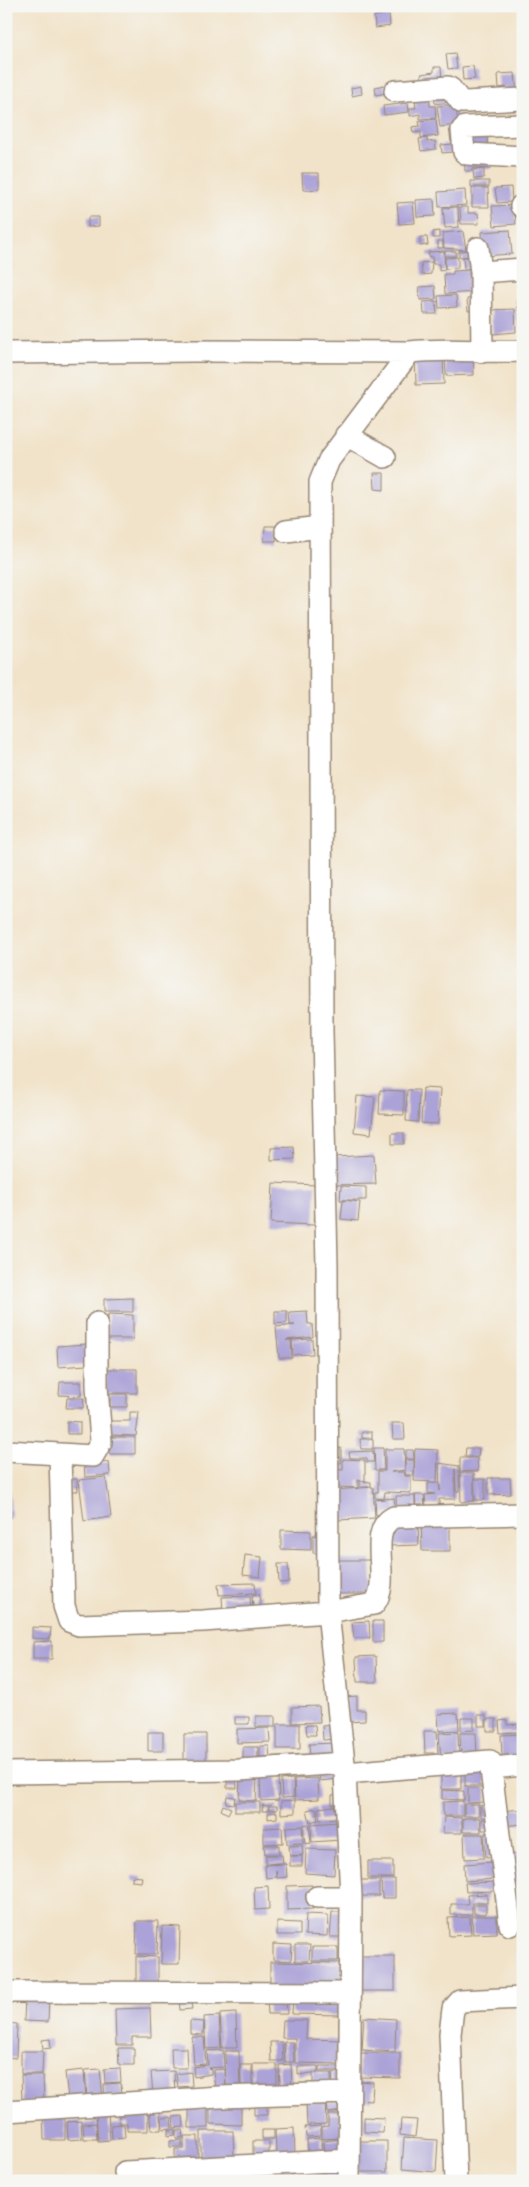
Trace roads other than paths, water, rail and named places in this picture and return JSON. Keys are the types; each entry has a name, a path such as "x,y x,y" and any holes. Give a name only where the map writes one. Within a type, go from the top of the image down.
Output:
{"street":[{"path":"395,91 448,87 451,88 461,102 523,98"},
{"path":"523,124 465,128 462,130 464,152 467,154 523,156"},
{"path":"478,248 481,272 482,352"},
{"path":"481,272 523,269"},
{"path":"6,353 194,350 410,352 433,349 482,352 523,351"},
{"path":"349,2181 348,2093 351,1897 344,1768 328,1612 327,1266 322,1031 320,482 329,460 346,435 410,352"},
{"path":"346,435 385,457"},
{"path":"286,531 320,527"},
{"path":"6,1451 93,1456 101,1442 97,1386 97,1323"},
{"path":"60,1454 64,1606 69,1621 79,1625 328,1612 374,1604 380,1594 381,1530 384,1523 389,1519 394,1517 523,1514"},
{"path":"6,1773 344,1768 487,1761 491,1763 492,1768 510,1925"},
{"path":"492,1768 523,1765"},
{"path":"317,1897 351,1897"},
{"path":"6,1992 349,1993"},
{"path":"456,2181 450,2034 453,2009 460,2001 523,1998"},
{"path":"6,2111 219,2097 348,2093"},
{"path":"125,2172 349,2160"}]}
